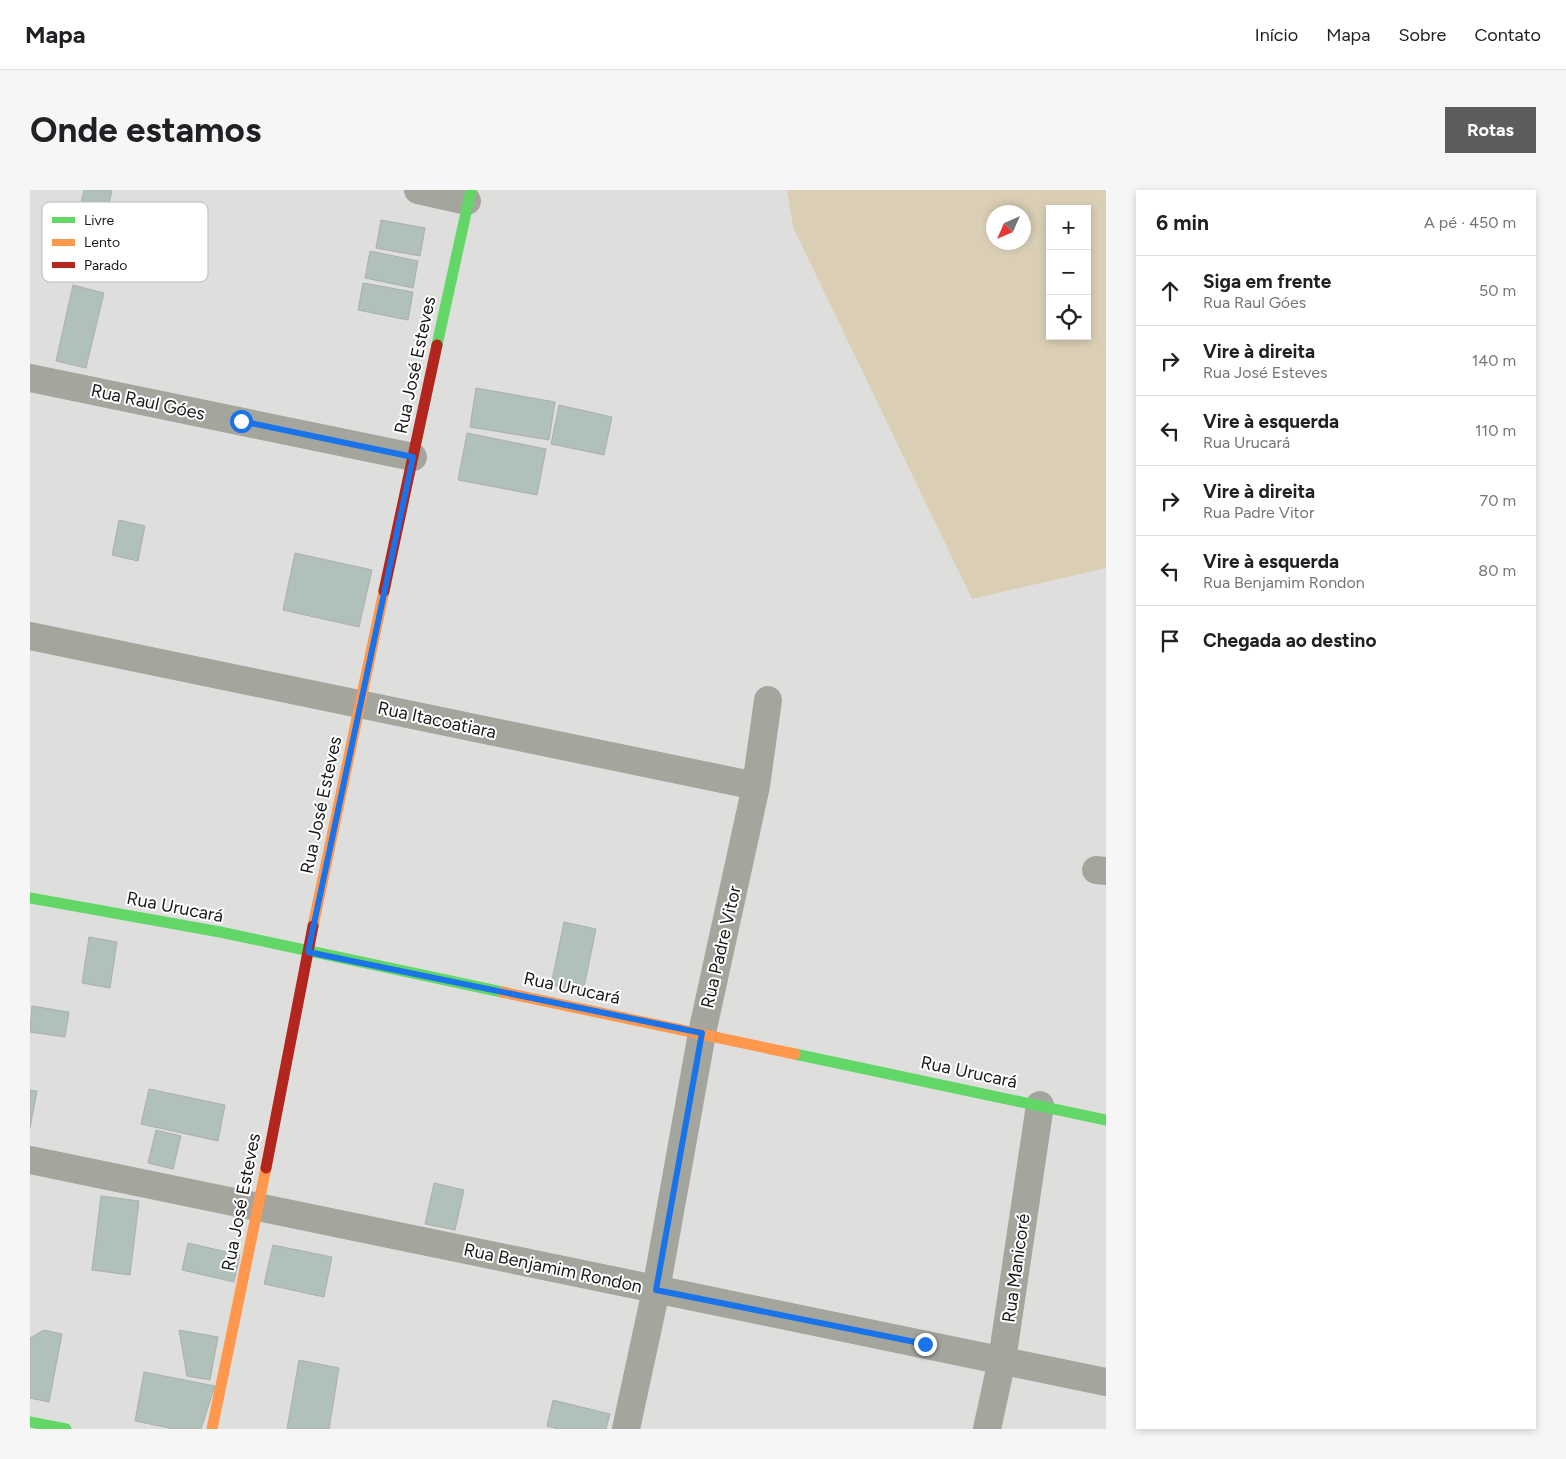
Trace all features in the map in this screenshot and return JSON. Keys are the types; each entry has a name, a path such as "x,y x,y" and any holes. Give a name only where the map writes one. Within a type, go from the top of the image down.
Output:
{"street":[{"path":"418,190 469,195"},
{"name":"Rua José Esteves","path":"212,1429 259,1206 308,952 469,195"},
{"name":"Rua Raul Góes","path":"30,378 413,457"},
{"name":"Rua Itacoatiara","path":"30,636 756,786"},
{"name":"Rua Padre Vitor","path":"626,1429 656,1290 702,1033 756,786 768,700"},
{"name":"Rua Urucará","path":"30,898 220,932 1106,1120"},
{"name":"Rua Manicoré","path":"987,1429 1002,1360 1040,1105"},
{"name":"Rua Benjamim Rondon","path":"30,1160 1106,1382"},
{"path":"30,1422 66,1429"}],"shaded area":[{"path":"787,190 1106,190 1106,568 972,599 793,227"}],"building":[{"path":"84,190 112,190 109,202 81,202"},
{"path":"381,220 425,228 420,256 376,248"},
{"path":"370,251 418,261 413,288 365,278"},
{"path":"363,283 413,292 408,320 358,310"},
{"path":"73,285 104,293 86,368 56,361"},
{"path":"476,388 555,402 549,440 470,427"},
{"path":"559,405 612,417 604,455 551,444"},
{"path":"467,433 546,449 537,495 458,480"},
{"path":"119,520 145,526 138,561 112,555"},
{"path":"295,553 372,570 359,627 283,610"},
{"path":"564,922 596,929 583,992 551,985"},
{"path":"89,937 117,942 110,988 82,983"},
{"path":"32,1006 69,1012 65,1037 30,1032"},
{"path":"149,1089 225,1105 218,1141 141,1124"},
{"path":"30,1090 37,1091 30,1128"},
{"path":"156,1130 181,1136 173,1169 148,1163"},
{"path":"434,1183 464,1190 455,1230 425,1224"},
{"path":"101,1196 139,1201 130,1275 92,1270"},
{"path":"188,1243 240,1255 234,1282 182,1270"},
{"path":"273,1245 332,1257 324,1297 264,1284"},
{"path":"44,1330 62,1334 49,1402 30,1398 30,1338"},
{"path":"179,1330 218,1337 210,1380 187,1376"},
{"path":"299,1360 339,1368 329,1429 287,1429"},
{"path":"144,1372 215,1386 201,1429 174,1429 135,1421"},
{"path":"553,1400 610,1414 606,1429 558,1429 547,1426"}],"traffic: fast":[{"path":"437,345 471,190"},
{"path":"30,898 220,932 502,992"},
{"path":"795,1054 1106,1120"},
{"path":"30,1422 66,1429"}],"traffic: slow":[{"path":"313,926 384,591"},
{"path":"502,992 795,1054"},
{"path":"212,1429 266,1168"}],"traffic: jam":[{"path":"384,591 437,345"},
{"path":"266,1168 313,926"}],"route":[{"path":"241,421 413,457 308,952 702,1033 656,1290 925,1344"}]}
